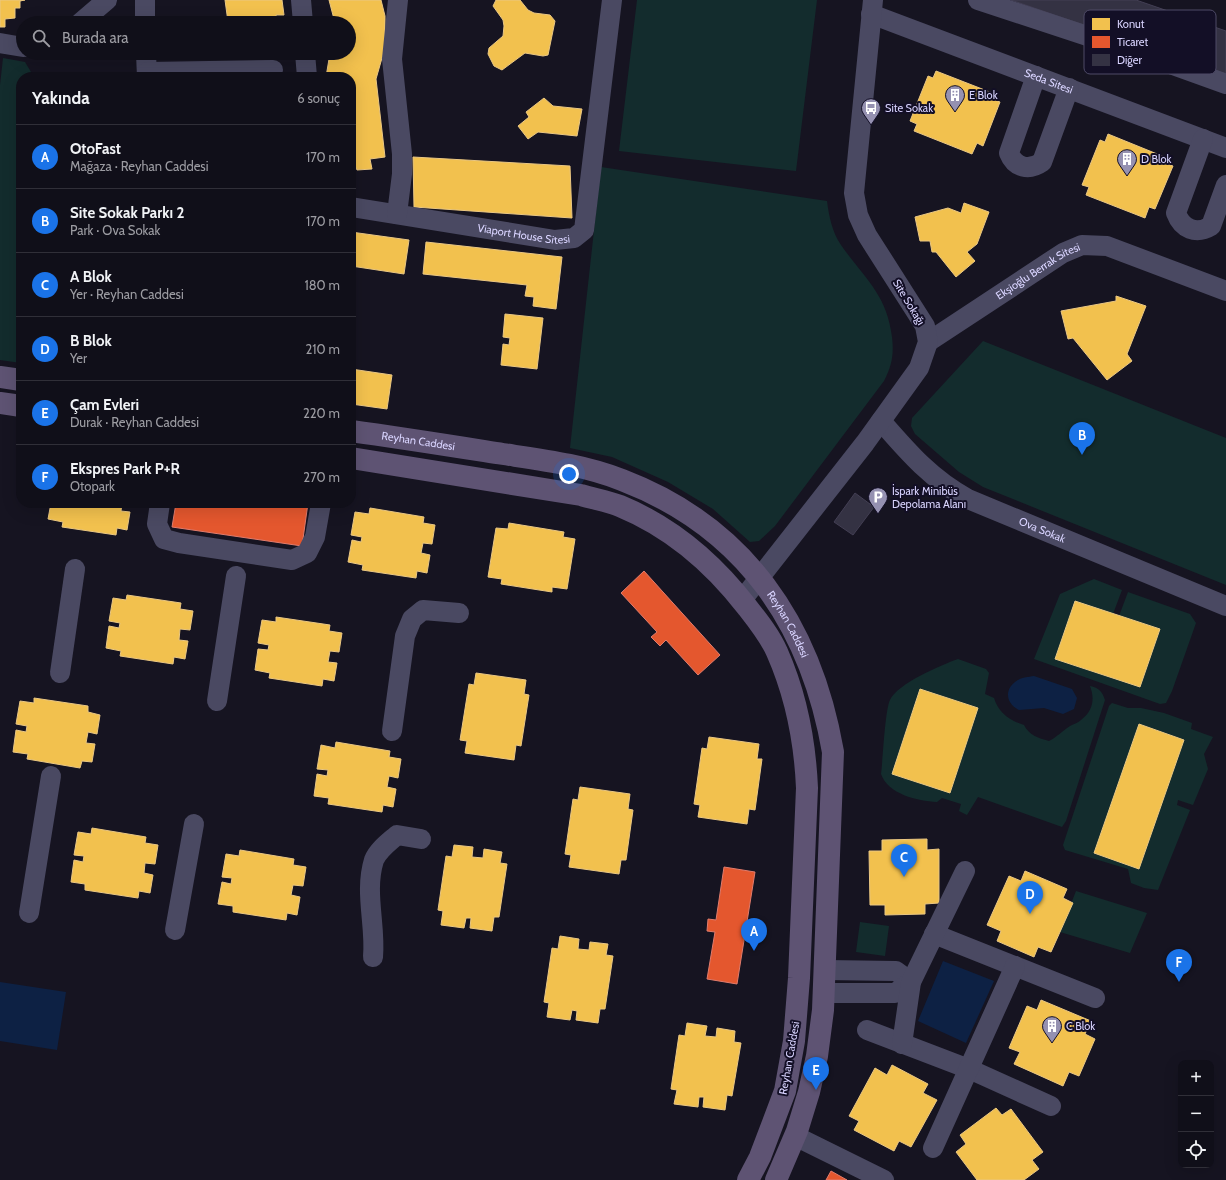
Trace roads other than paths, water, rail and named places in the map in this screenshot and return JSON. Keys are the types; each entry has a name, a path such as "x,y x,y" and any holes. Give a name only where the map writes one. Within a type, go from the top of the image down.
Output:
{"main road":[{"path":"0,377 16,379"},
{"path":"0,403 16,405"},
{"name":"Reyhan Caddesi","path":"356,432 588,470 629,483 702,523 730,546 760,578 778,602 798,638 817,686 828,719 833,752 824,981 817,1056 809,1092 795,1136 776,1180"},
{"path":"482,480 486,452"},
{"name":"Reyhan Caddesi","path":"356,459 581,496 618,505 647,519 677,537 702,558 742,600 777,651 793,697 806,758 807,788 799,978 794,1041 785,1091 760,1157 748,1180"},
{"path":"799,978 824,981"}],"street":[{"path":"88,16 107,0"},
{"path":"145,0 145,16"},
{"path":"301,0 302,16"},
{"path":"397,214 402,174 402,154 392,59 398,0"},
{"name":"Viaport House Sitesi","path":"356,208 555,240 574,238 584,230 612,0"},
{"path":"978,0 1084,35"},
{"name":"Seda Sitesi","path":"872,7 1036,76 1226,148"},
{"name":"Site Sokağı","path":"872,7 854,193 858,215 867,235 925,326 928,342"},
{"path":"0,44 16,46"},
{"path":"306,60 307,72"},
{"path":"147,67 272,70"},
{"path":"1198,74 1226,84"},
{"path":"1036,76 1009,153 1015,163 1020,166 1032,167 1042,162 1069,88"},
{"path":"1203,139 1176,213 1182,225 1199,231 1211,226 1226,185"},
{"name":"Ekşioğlu Berrak Sitesi","path":"928,342 1063,252 1082,245 1107,246 1226,291"},
{"path":"742,600 881,421 919,368 928,342"},
{"name":"Ova Sokak","path":"881,421 927,472 955,492 1226,606"},
{"path":"159,508 157,524 164,539 179,543 292,560 307,553 315,537 320,508"},
{"path":"60,673 74,569"},
{"path":"217,701 236,576"},
{"path":"392,731 405,636 412,619 423,610 459,613"},
{"path":"29,913 51,776"},
{"path":"175,930 194,824"},
{"path":"373,957 375,941 370,894 374,860 382,848 397,835 421,838"},
{"path":"902,1044 911,982 964,871"},
{"path":"934,934 1095,998"},
{"path":"934,1148 1015,966"},
{"path":"824,981 895,992 911,982"},
{"path":"867,1030 969,1069 1051,1106"},
{"path":"795,1136 884,1180"}],"water":[{"path":"1034,676 1072,689 1077,698 1074,709 1063,714 1044,708 1019,710 1014,707 1009,700 1008,695 1010,687 1013,683 1020,679"},
{"path":"943,961 994,981 966,1043 918,1021"},
{"path":"0,982 66,992 57,1050 0,1041"}],"place":[{"name":"E Blok","path":"955,112"},
{"name":"Site Sokak","path":"871,125"},
{"name":"D Blok","path":"1127,176"},
{"name":"Site Sokak Parkı 2","path":"1082,455"},
{"name":"İspark Minibüs Depolama Alanı","path":"878,514"},
{"name":"A Blok","path":"904,877"},
{"name":"B Blok","path":"1030,914"},
{"name":"OtoFast","path":"754,951"},
{"name":"Ekspres Park P+R","path":"1179,982"},
{"name":"C Blok","path":"1052,1043"},
{"name":"Çam Evleri","path":"816,1090"}]}
